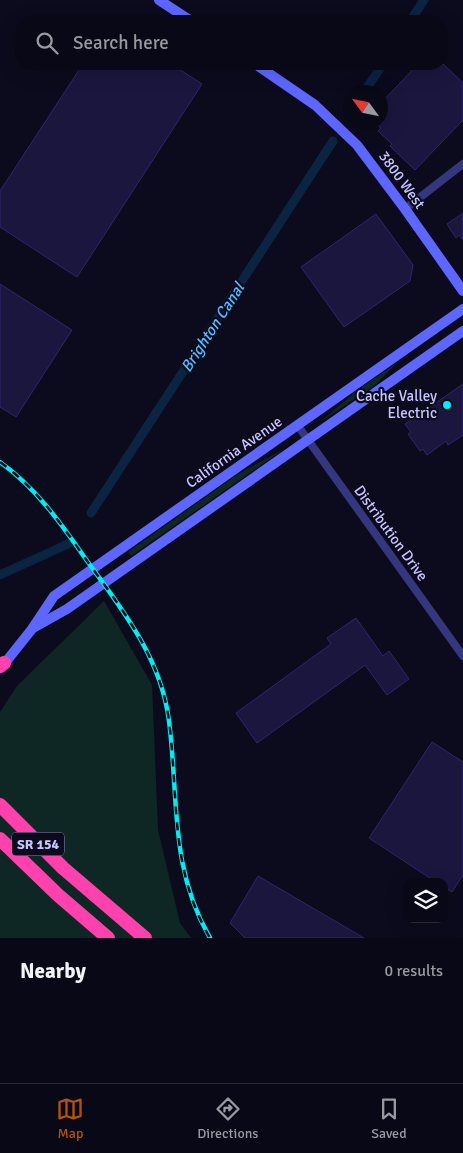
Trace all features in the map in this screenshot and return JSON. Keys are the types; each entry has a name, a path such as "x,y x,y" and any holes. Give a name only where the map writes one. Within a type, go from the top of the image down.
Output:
{"highway":[{"name":"SR 154","path":"0,805 63,868 145,938"},
{"name":"SR 154","path":"0,839 52,890 108,938"}],"main road":[{"path":"159,0 182,15"},
{"name":"3800 West","path":"265,70 315,105 348,135 405,209 463,291"},
{"name":"California Avenue","path":"1,666 32,629 54,596 463,309"},
{"name":"California Avenue","path":"32,629 67,609 463,331"}],"street":[{"path":"405,209 463,164"},
{"name":"Distribution Drive","path":"298,426 463,656"}],"green space":[{"path":"398,362 374,386 320,422 359,389"},
{"path":"284,449 131,556 128,552 238,474"},
{"path":"104,601 152,685 158,830 180,923 191,938 0,938 0,712 17,686"}],"building":[{"path":"448,69 463,83 463,120 415,170 390,146 392,144 378,131 388,130 388,96 412,70"},
{"path":"79,70 180,70 202,84 77,277 0,227 0,191"},
{"path":"463,213 463,240 459,235 456,238 447,224"},
{"path":"376,214 413,265 410,281 344,327 301,267"},
{"path":"0,284 72,330 16,417 0,407"},
{"name":"Cache Valley Electric","path":"463,384 463,435 448,445 446,441 427,455 423,449 420,451 408,434 411,432 405,424"},
{"path":"356,618 383,656 389,651 409,679 387,695 365,665 257,743 236,713 331,644 327,638"},
{"path":"432,742 463,762 463,875 452,892 448,890 448,878 430,878 369,838"},
{"path":"258,876 364,938 245,938 230,923"}],"waterway":[{"name":"Brighton Canal","path":"414,15 424,0"},
{"name":"Brighton Canal","path":"369,85 379,70"},
{"name":"Brighton Canal","path":"91,513 333,141"},
{"name":"Brighton Canal","path":"0,575 68,544"}],"railway":[{"path":"0,462 25,483 57,519 138,634 158,676 165,698 169,721 178,832 182,858 188,885 197,911 210,938"}],"place":[{"name":"Cache Valley Electric","path":"447,405"}]}
